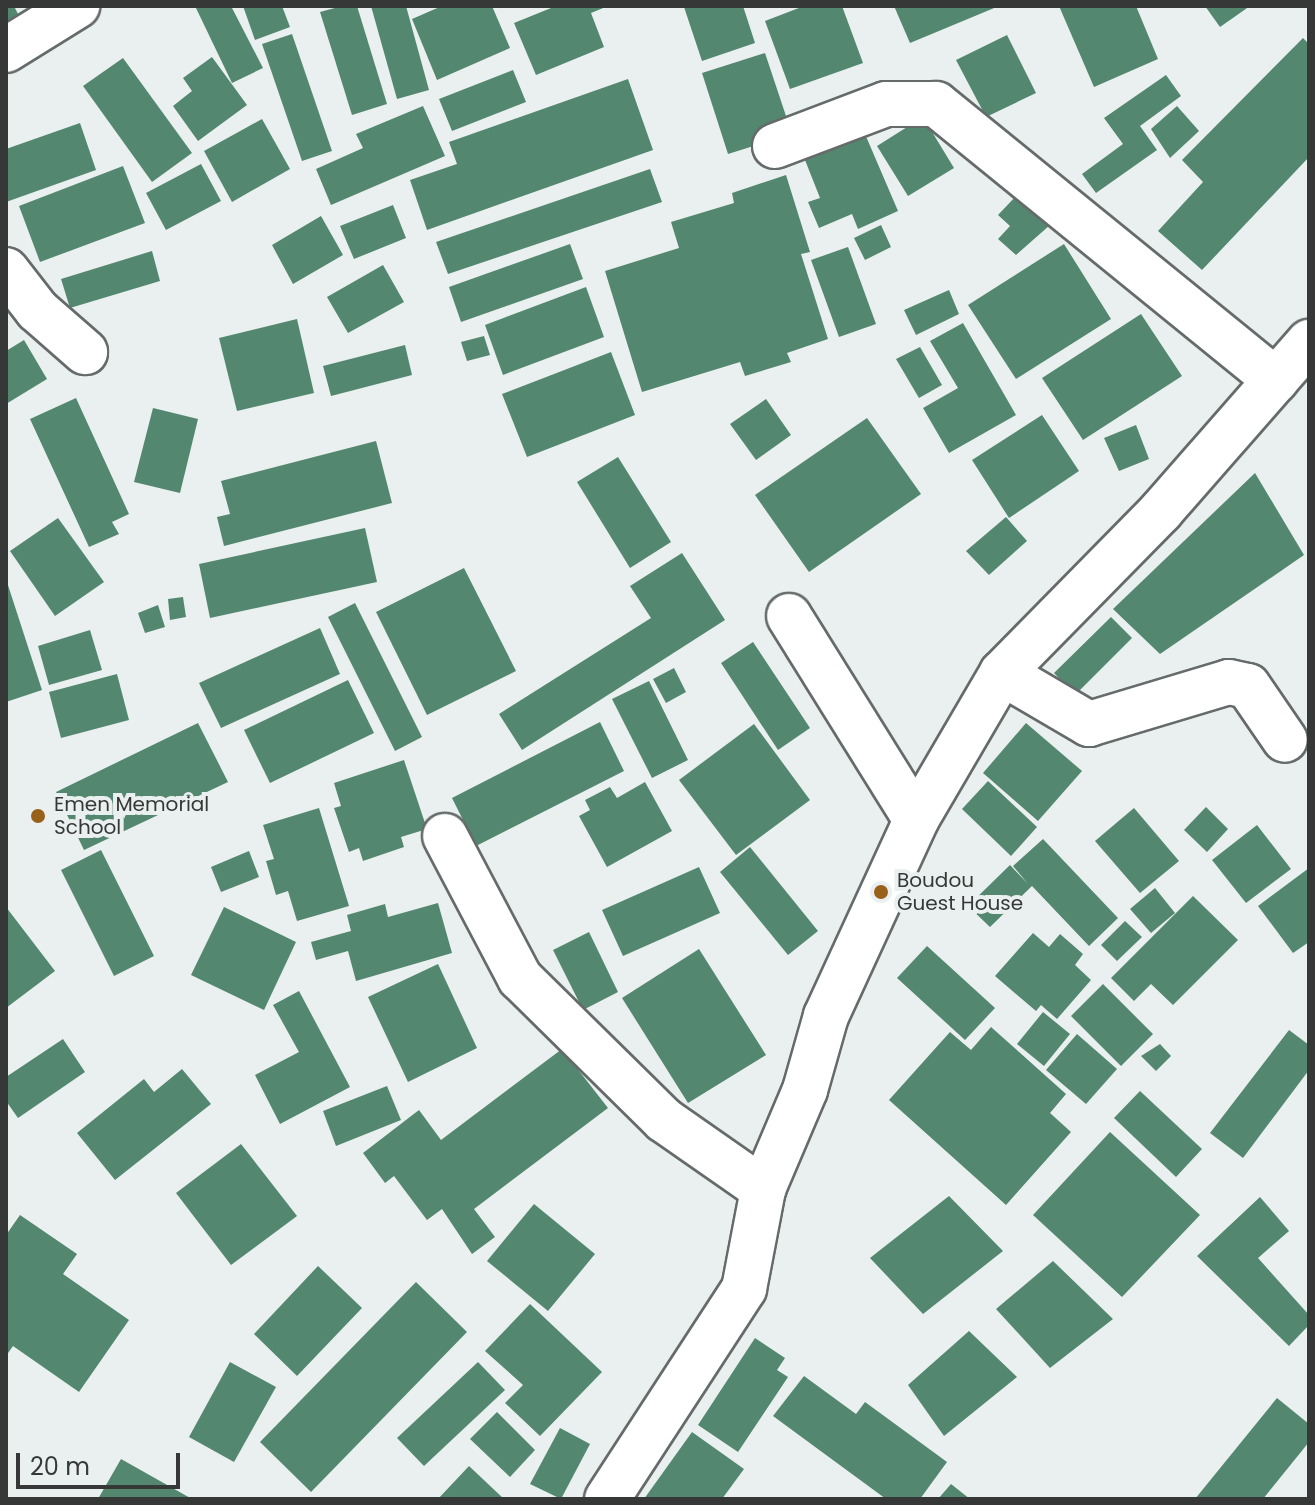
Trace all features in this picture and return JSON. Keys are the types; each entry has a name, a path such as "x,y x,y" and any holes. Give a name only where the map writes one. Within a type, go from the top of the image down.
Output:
{"street":[{"path":"6,50 77,6"},
{"path":"775,146 886,104 936,104 1276,380"},
{"path":"6,270 37,310 85,352"},
{"path":"607,1499 744,1289 763,1189 805,1090 826,1016 916,820 1002,673 1161,511 1309,342"},
{"path":"789,616 916,820"},
{"path":"1002,673 1089,724 1229,682 1248,686 1285,740"},
{"path":"445,836 520,978 664,1120 763,1189"}],"building":[{"path":"6,6 14,6 20,18 6,24"},
{"path":"195,6 231,6 263,68 232,83"},
{"path":"243,6 282,6 290,27 255,40"},
{"path":"342,6 357,6 387,104 352,115 320,12"},
{"path":"371,6 406,6 429,90 397,99"},
{"path":"442,6 492,6 510,48 437,80 412,19"},
{"path":"556,6 608,6 591,13 604,47 536,75 514,23"},
{"path":"743,6 755,43 702,61 684,7"},
{"path":"804,6 842,6 863,63 790,89 765,21"},
{"path":"894,6 999,6 910,43"},
{"path":"1059,6 1136,6 1158,59 1094,87"},
{"path":"1205,6 1250,6 1220,27"},
{"path":"292,34 332,151 302,161 262,44"},
{"path":"1007,35 1036,93 986,117 956,60"},
{"path":"1303,38 1309,44 1309,157 1202,270 1158,231 1203,182 1182,160"},
{"path":"765,53 792,134 728,154 702,73"},
{"path":"212,57 247,105 198,141 173,106 192,91 183,78"},
{"path":"123,58 192,153 152,182 83,86"},
{"path":"513,70 526,102 452,131 439,99"},
{"path":"1166,75 1181,96 1140,126 1157,150 1096,193 1082,174 1123,144 1104,118"},
{"path":"628,79 653,150 427,230 410,180 457,164 449,142"},
{"path":"423,106 445,156 331,205 316,169 363,148 356,134"},
{"path":"1177,106 1199,131 1170,158 1151,129"},
{"path":"923,117 954,168 908,196 877,146"},
{"path":"262,119 290,169 232,202 204,151"},
{"path":"80,123 96,170 6,202 6,149"},
{"path":"865,134 898,211 858,229 852,214 819,228 808,202 820,198 805,160"},
{"path":"201,164 221,201 166,230 146,193"},
{"path":"123,166 145,223 40,262 19,206"},
{"path":"650,169 662,202 448,274 436,242"},
{"path":"786,175 810,252 801,254 828,339 787,353 791,362 745,376 740,362 642,392 605,271 679,248 671,222 734,203 732,193"},
{"path":"1017,195 1050,225 1016,255 998,239 1010,226 998,215"},
{"path":"393,205 406,238 354,259 340,226"},
{"path":"321,216 343,255 293,284 272,245"},
{"path":"881,225 891,247 865,260 854,238"},
{"path":"570,244 583,279 461,322 449,287"},
{"path":"1064,244 1111,319 1016,379 968,305"},
{"path":"848,247 876,324 839,337 811,260"},
{"path":"152,251 160,281 70,308 61,279"},
{"path":"383,265 404,302 348,333 327,297"},
{"path":"586,287 604,337 503,375 485,325"},
{"path":"949,290 959,314 916,335 904,310"},
{"path":"1141,314 1182,376 1083,440 1042,378"},
{"path":"297,319 314,393 237,411 219,338"},
{"path":"963,323 1016,415 949,453 923,408 958,388 930,341"},
{"path":"484,336 490,355 467,361 461,342"},
{"path":"24,340 47,379 6,404 6,351"},
{"path":"405,345 412,375 331,396 323,366"},
{"path":"920,347 942,385 919,398 896,359"},
{"path":"611,352 635,415 527,457 502,394"},
{"path":"76,398 129,514 112,522 119,534 89,547 30,419"},
{"path":"766,399 791,435 756,460 730,424"},
{"path":"153,408 198,419 180,493 134,482"},
{"path":"1042,415 1079,471 1009,518 972,460"},
{"path":"867,418 921,494 809,572 755,495"},
{"path":"1136,425 1149,459 1119,471 1104,438"},
{"path":"376,441 392,503 224,546 217,517 230,514 221,481"},
{"path":"618,457 671,542 630,568 577,482"},
{"path":"1255,473 1304,555 1160,654 1113,609"},
{"path":"1006,517 1027,541 989,575 966,551"},
{"path":"58,518 104,582 55,616 10,551"},
{"path":"365,528 377,582 210,618 199,564"},
{"path":"682,553 725,620 522,750 499,714 651,618 630,586"},
{"path":"464,568 516,671 427,715 376,612"},
{"path":"6,579 42,690 6,702"},
{"path":"183,597 186,617 170,620 168,599"},
{"path":"355,603 422,737 395,751 328,617"},
{"path":"158,605 165,627 145,633 138,613"},
{"path":"1111,617 1132,638 1075,695 1054,673"},
{"path":"320,628 340,674 221,728 199,683"},
{"path":"90,630 102,670 49,685 38,646"},
{"path":"753,642 810,728 778,750 721,663"},
{"path":"674,668 686,692 666,703 653,679"},
{"path":"117,674 129,720 61,738 49,692"},
{"path":"348,680 374,733 270,783 244,730"},
{"path":"649,681 688,760 652,778 612,699"},
{"path":"600,722 624,771 476,846 452,798"},
{"path":"198,723 228,782 84,850 56,792"},
{"path":"1026,723 1082,771 1038,821 983,773"},
{"path":"754,724 810,800 736,855 679,780"},
{"path":"404,760 427,829 401,837 404,847 363,861 359,848 349,852 334,808 341,806 334,783"},
{"path":"988,781 1037,827 1011,856 962,809"},
{"path":"645,782 672,831 607,867 579,816 590,810 585,800 610,787 617,798"},
{"path":"1206,807 1228,829 1207,852 1184,830"},
{"path":"319,808 349,906 297,921 288,891 276,895 266,861 274,859 263,825"},
{"path":"1134,808 1179,861 1140,893 1095,841"},
{"path":"1257,825 1291,869 1246,903 1212,860"},
{"path":"1043,839 1118,918 1089,946 1032,886 990,927 968,906 1010,865 1028,884 1013,866"},
{"path":"750,847 818,931 788,955 720,872"},
{"path":"101,850 154,956 114,976 61,870"},
{"path":"249,851 259,877 221,892 211,867"},
{"path":"699,867 720,913 623,956 602,910"},
{"path":"1309,868 1309,942 1293,953 1258,906"},
{"path":"1155,888 1175,913 1151,933 1130,909"},
{"path":"1193,896 1238,940 1173,1005 1151,984 1134,1001 1111,978"},
{"path":"438,903 452,953 356,981 348,951 316,960 311,942 351,931 347,915 385,904 388,917"},
{"path":"6,907 55,971 6,1008"},
{"path":"224,907 296,942 264,1010 191,975"},
{"path":"1125,921 1142,937 1117,961 1101,945"},
{"path":"589,932 618,992 583,1010 553,950"},
{"path":"1033,933 1049,947 1060,934 1083,954 1075,965 1091,980 1057,1019 1041,1005 1036,1011 995,976"},
{"path":"927,946 995,1008 965,1040 897,978"},
{"path":"699,949 766,1055 688,1103 622,998"},
{"path":"438,964 477,1048 408,1082 368,997"},
{"path":"1103,984 1153,1034 1121,1066 1071,1016"},
{"path":"299,991 350,1087 280,1124 255,1075 299,1052 273,1005"},
{"path":"1043,1012 1070,1034 1044,1066 1017,1044"},
{"path":"991,1027 1066,1094 1050,1113 1071,1132 1006,1205 889,1100 950,1032 971,1050"},
{"path":"1289,1030 1309,1045 1309,1070 1243,1158 1210,1133"},
{"path":"1077,1034 1117,1069 1086,1104 1046,1070"},
{"path":"63,1039 85,1072 18,1118 6,1101 6,1077"},
{"path":"1160,1044 1171,1056 1156,1071 1141,1056"},
{"path":"562,1049 608,1108 474,1209 495,1237 472,1254 442,1209 427,1220 394,1176 385,1183 363,1153 419,1110 441,1140"},
{"path":"182,1069 211,1104 115,1180 77,1133 144,1079 154,1092"},
{"path":"387,1086 401,1120 336,1146 323,1111"},
{"path":"1140,1091 1202,1149 1176,1177 1114,1118"},
{"path":"1110,1132 1200,1215 1122,1297 1033,1215"},
{"path":"241,1144 297,1216 231,1265 176,1193"},
{"path":"949,1196 1003,1251 923,1314 870,1258"},
{"path":"1260,1197 1289,1231 1258,1258 1309,1315 1309,1325 1289,1346 1197,1256"},
{"path":"534,1204 595,1254 548,1311 487,1261"},
{"path":"20,1215 77,1254 63,1274 129,1320 79,1392 13,1346 6,1356 6,1235"},
{"path":"1053,1261 1113,1319 1050,1368 996,1309"},
{"path":"318,1266 362,1308 297,1376 254,1334"},
{"path":"416,1282 467,1332 311,1492 260,1442"},
{"path":"530,1304 602,1372 540,1436 505,1403 523,1385 485,1351"},
{"path":"969,1331 1017,1377 944,1436 908,1385"},
{"path":"755,1338 785,1358 777,1370 788,1377 738,1452 698,1425"},
{"path":"230,1362 276,1387 234,1462 189,1437"},
{"path":"478,1362 505,1390 424,1466 397,1438"},
{"path":"804,1376 856,1414 865,1402 947,1462 920,1499 886,1499 773,1416"},
{"path":"1277,1398 1309,1424 1309,1442 1263,1499 1195,1499"},
{"path":"497,1412 535,1450 510,1477 470,1439"},
{"path":"560,1428 590,1444 561,1499 530,1484"},
{"path":"692,1432 744,1469 722,1499 644,1499"},
{"path":"121,1459 192,1499 98,1499"},
{"path":"469,1466 504,1499 438,1499"},
{"path":"951,1484 970,1499 938,1499"}],"place":[{"name":"Emen Memorial School","path":"38,816"},
{"name":"Boudou Guest House","path":"881,892"}]}
